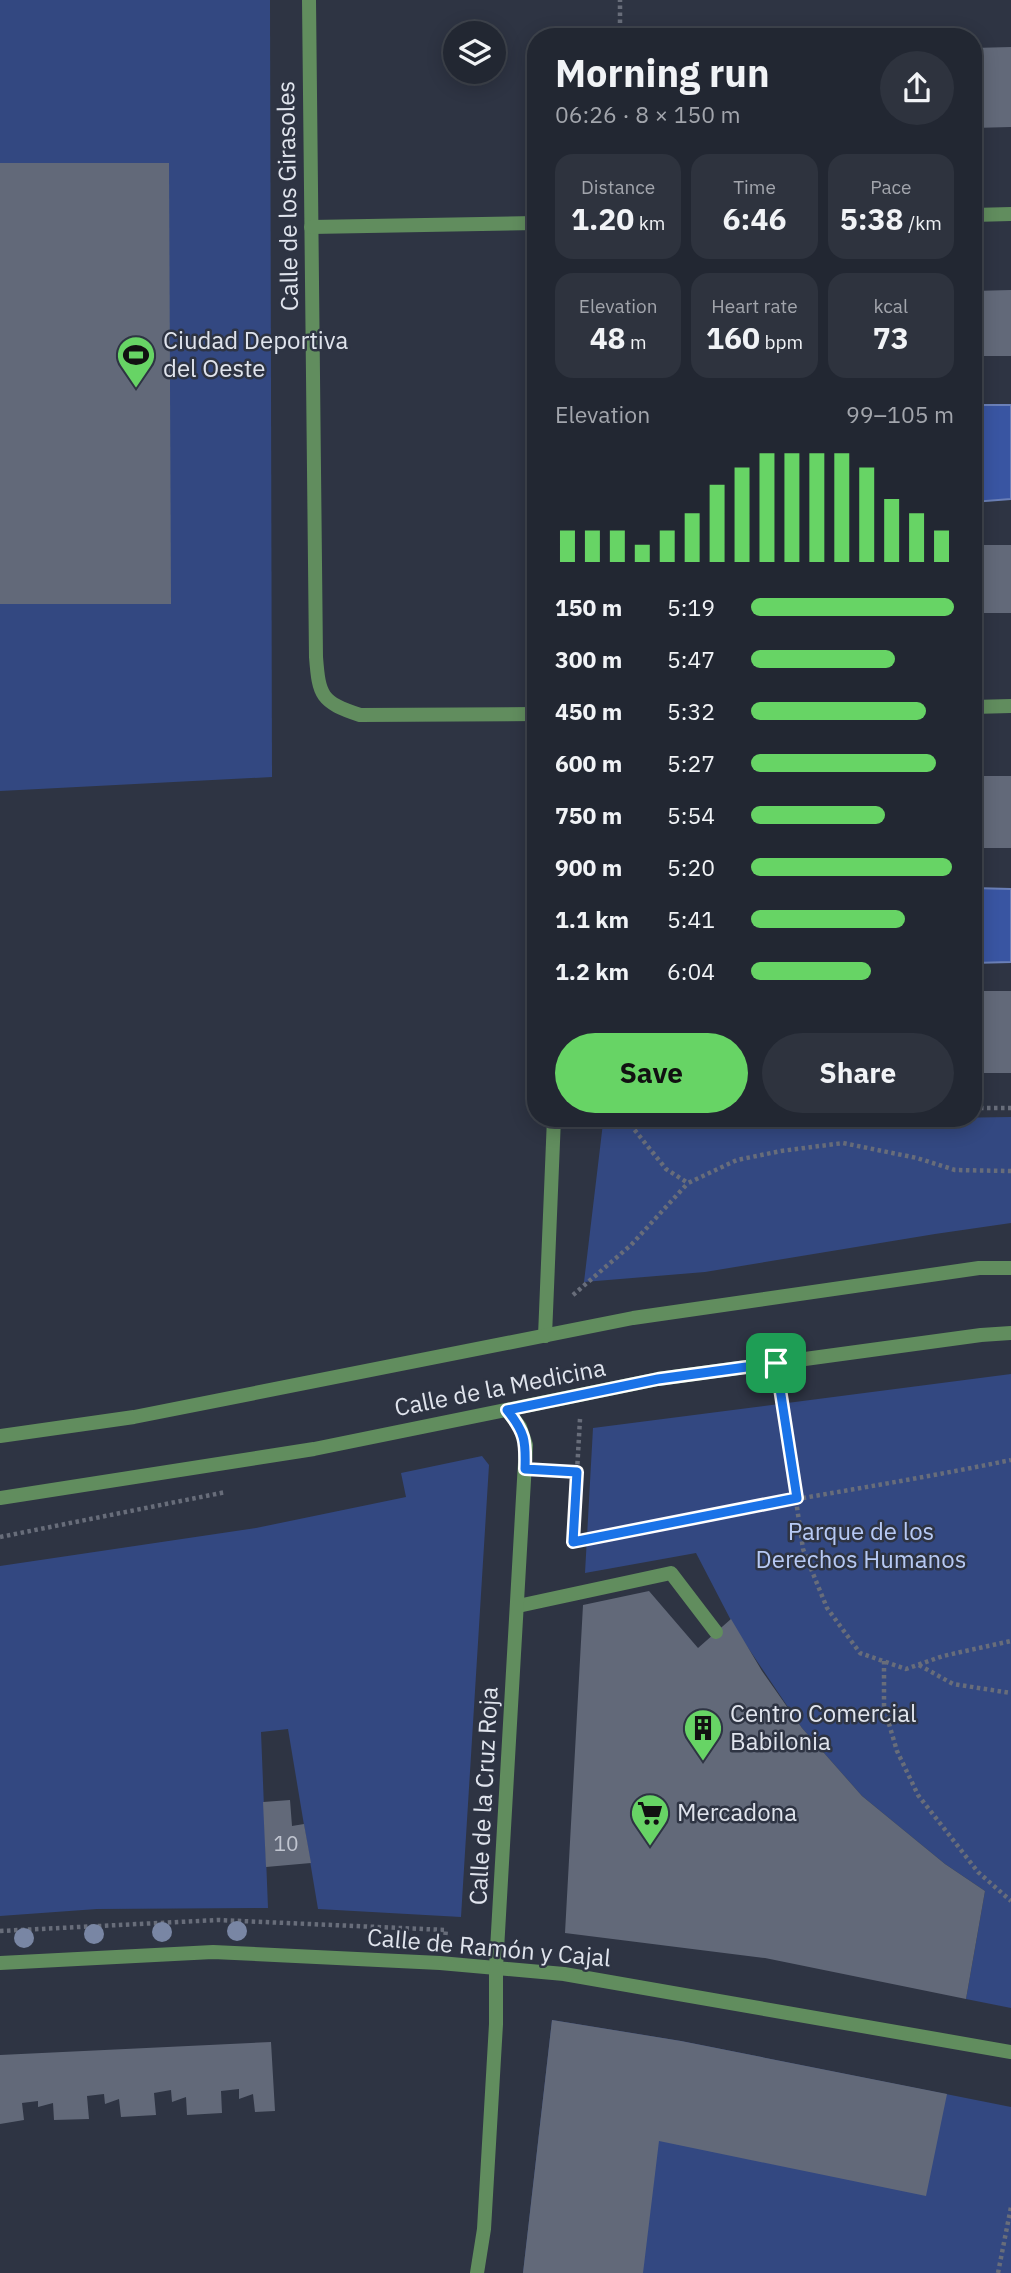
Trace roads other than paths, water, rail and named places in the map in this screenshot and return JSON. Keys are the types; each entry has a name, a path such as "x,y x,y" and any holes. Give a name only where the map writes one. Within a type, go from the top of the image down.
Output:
{"street":[{"name":"Calle de los Girasoles","path":"309,0 318,686 334,706 360,715 527,714"},
{"path":"982,215 1011,214"},
{"path":"312,227 527,223"},
{"path":"982,707 1011,706"},
{"path":"545,1336 554,1127"},
{"path":"0,1436 134,1417 633,1318 979,1268 1011,1268"},
{"name":"Calle de la Medicina","path":"0,1499 314,1449 658,1379 1011,1333"},
{"name":"Calle de la Cruz Roja","path":"477,2273 484,2229 495,2052 496,1967 526,1445 520,1427 507,1410"},
{"path":"518,1606 671,1573 716,1632"},
{"name":"Calle de Ramón y Cajal","path":"0,1963 213,1952 496,1967 564,1973 1011,2052"}],"place":[{"name":"Ciudad Deportiva del Oeste","path":"136,389"},
{"name":"Centro Comercial Babilonia","path":"703,1762"},
{"name":"Mercadona","path":"650,1847"}],"park label":[{"name":"Parque de los Derechos Humanos","path":"861,1546"}]}
